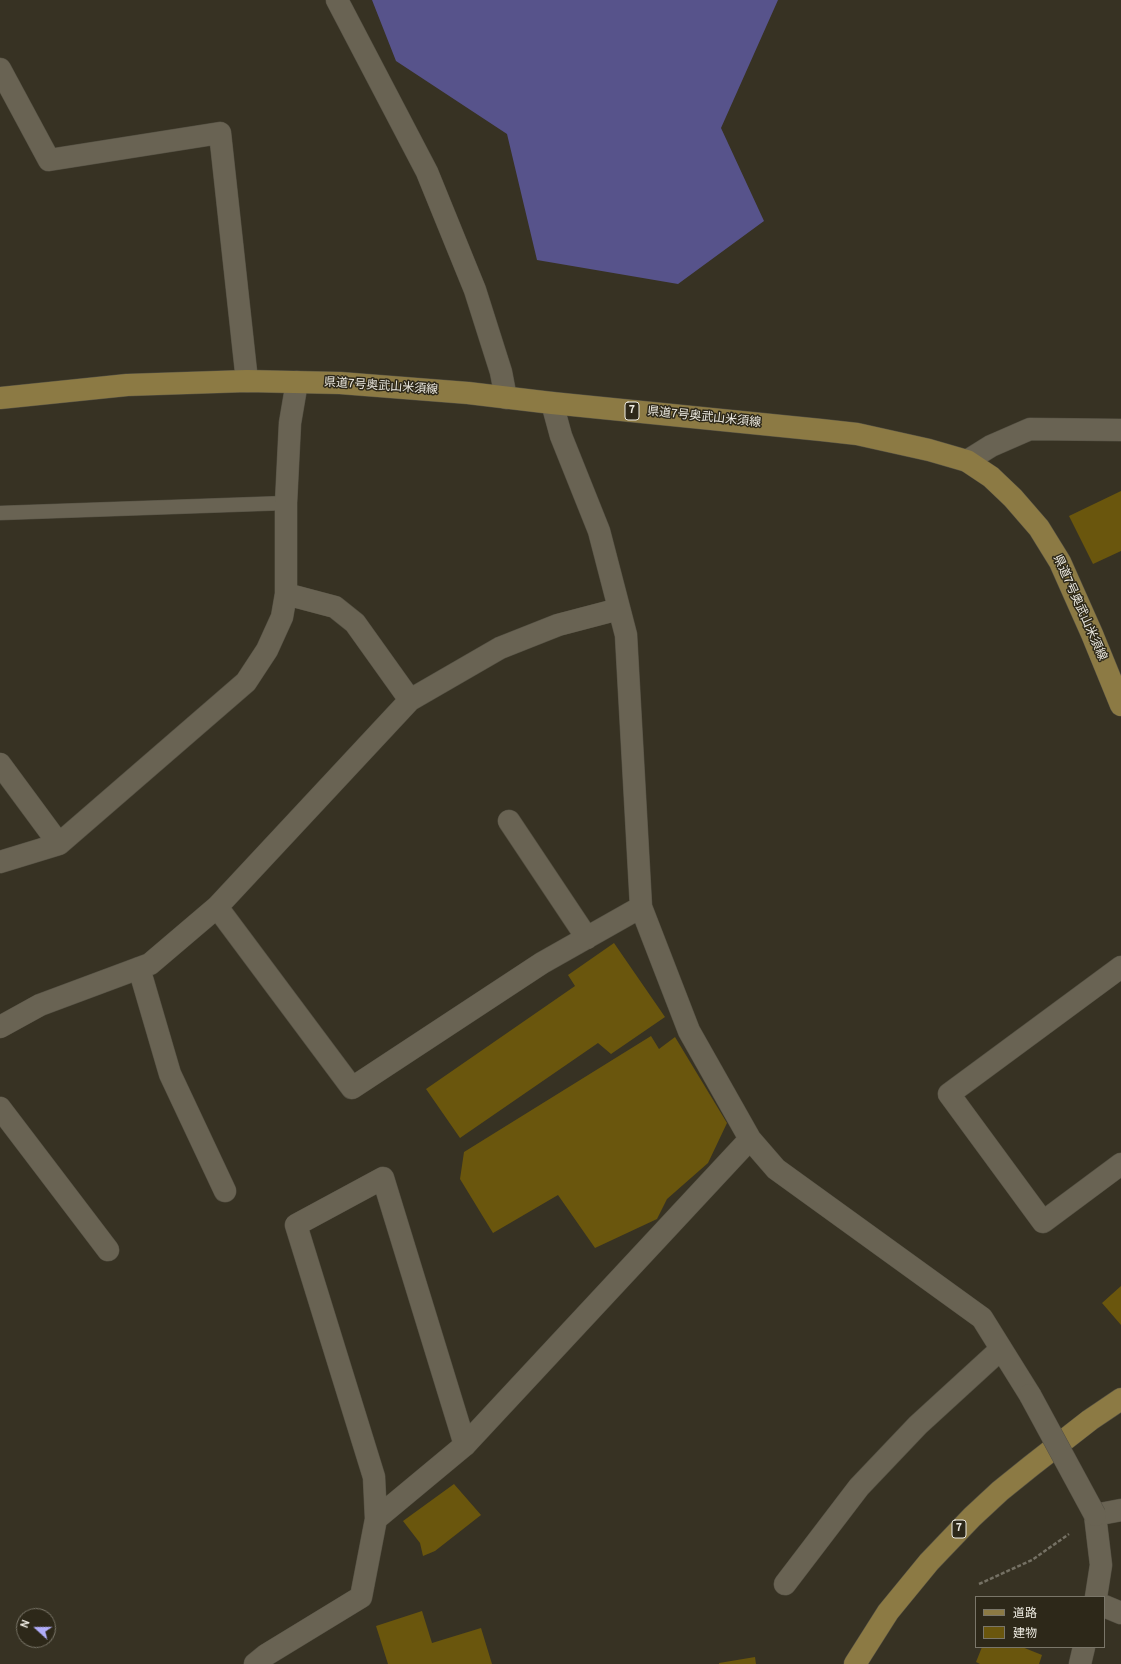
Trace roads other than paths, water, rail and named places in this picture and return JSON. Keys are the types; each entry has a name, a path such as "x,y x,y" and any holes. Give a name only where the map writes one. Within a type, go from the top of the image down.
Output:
{"main road":[{"name":"県道7号奥武山米須線","path":"0,398 127,386 247,381 376,385 857,434 929,450 967,461 991,477 1013,498 1038,528 1063,569 1121,705"},
{"name":"7","path":"855,1664 888,1612 929,1562 972,1517 1036,1461 1090,1420 1121,1399"}],"street":[{"path":"337,0 427,172 475,290 501,372 506,398"},
{"path":"0,69 49,160 220,133 247,381"},
{"path":"0,862 59,844 246,682 267,650 282,617 286,594 286,503 290,423 297,382"},
{"path":"552,403 562,436 599,531 626,636 641,907 689,1031 750,1139 776,1169 982,1318 1030,1395 1095,1515 1101,1565 1096,1596"},
{"path":"967,461 991,446 1030,429 1121,430"},
{"path":"286,594 336,608 355,623 410,700"},
{"path":"0,1026 40,1005 150,964 217,907 410,700 500,648 558,625 619,609"},
{"path":"0,764 59,844"},
{"path":"509,821 587,938"},
{"path":"217,907 352,1088 542,963 641,907"},
{"path":"1121,966 949,1094 1043,1222 1121,1164"},
{"path":"139,968 170,1074 226,1191"},
{"path":"0,1108 108,1250"},
{"path":"376,1519 465,1445 750,1139"},
{"path":"255,1664 266,1655 361,1597 376,1519 374,1477 296,1225 383,1178 465,1445"},
{"path":"785,1584 859,1488 918,1425 1002,1349"},
{"path":"1095,1515 1121,1510"},
{"path":"1105,1606 1121,1613"},
{"path":"1080,1664 1084,1648"}],"lane":[{"path":"0,513 286,503"}]}
